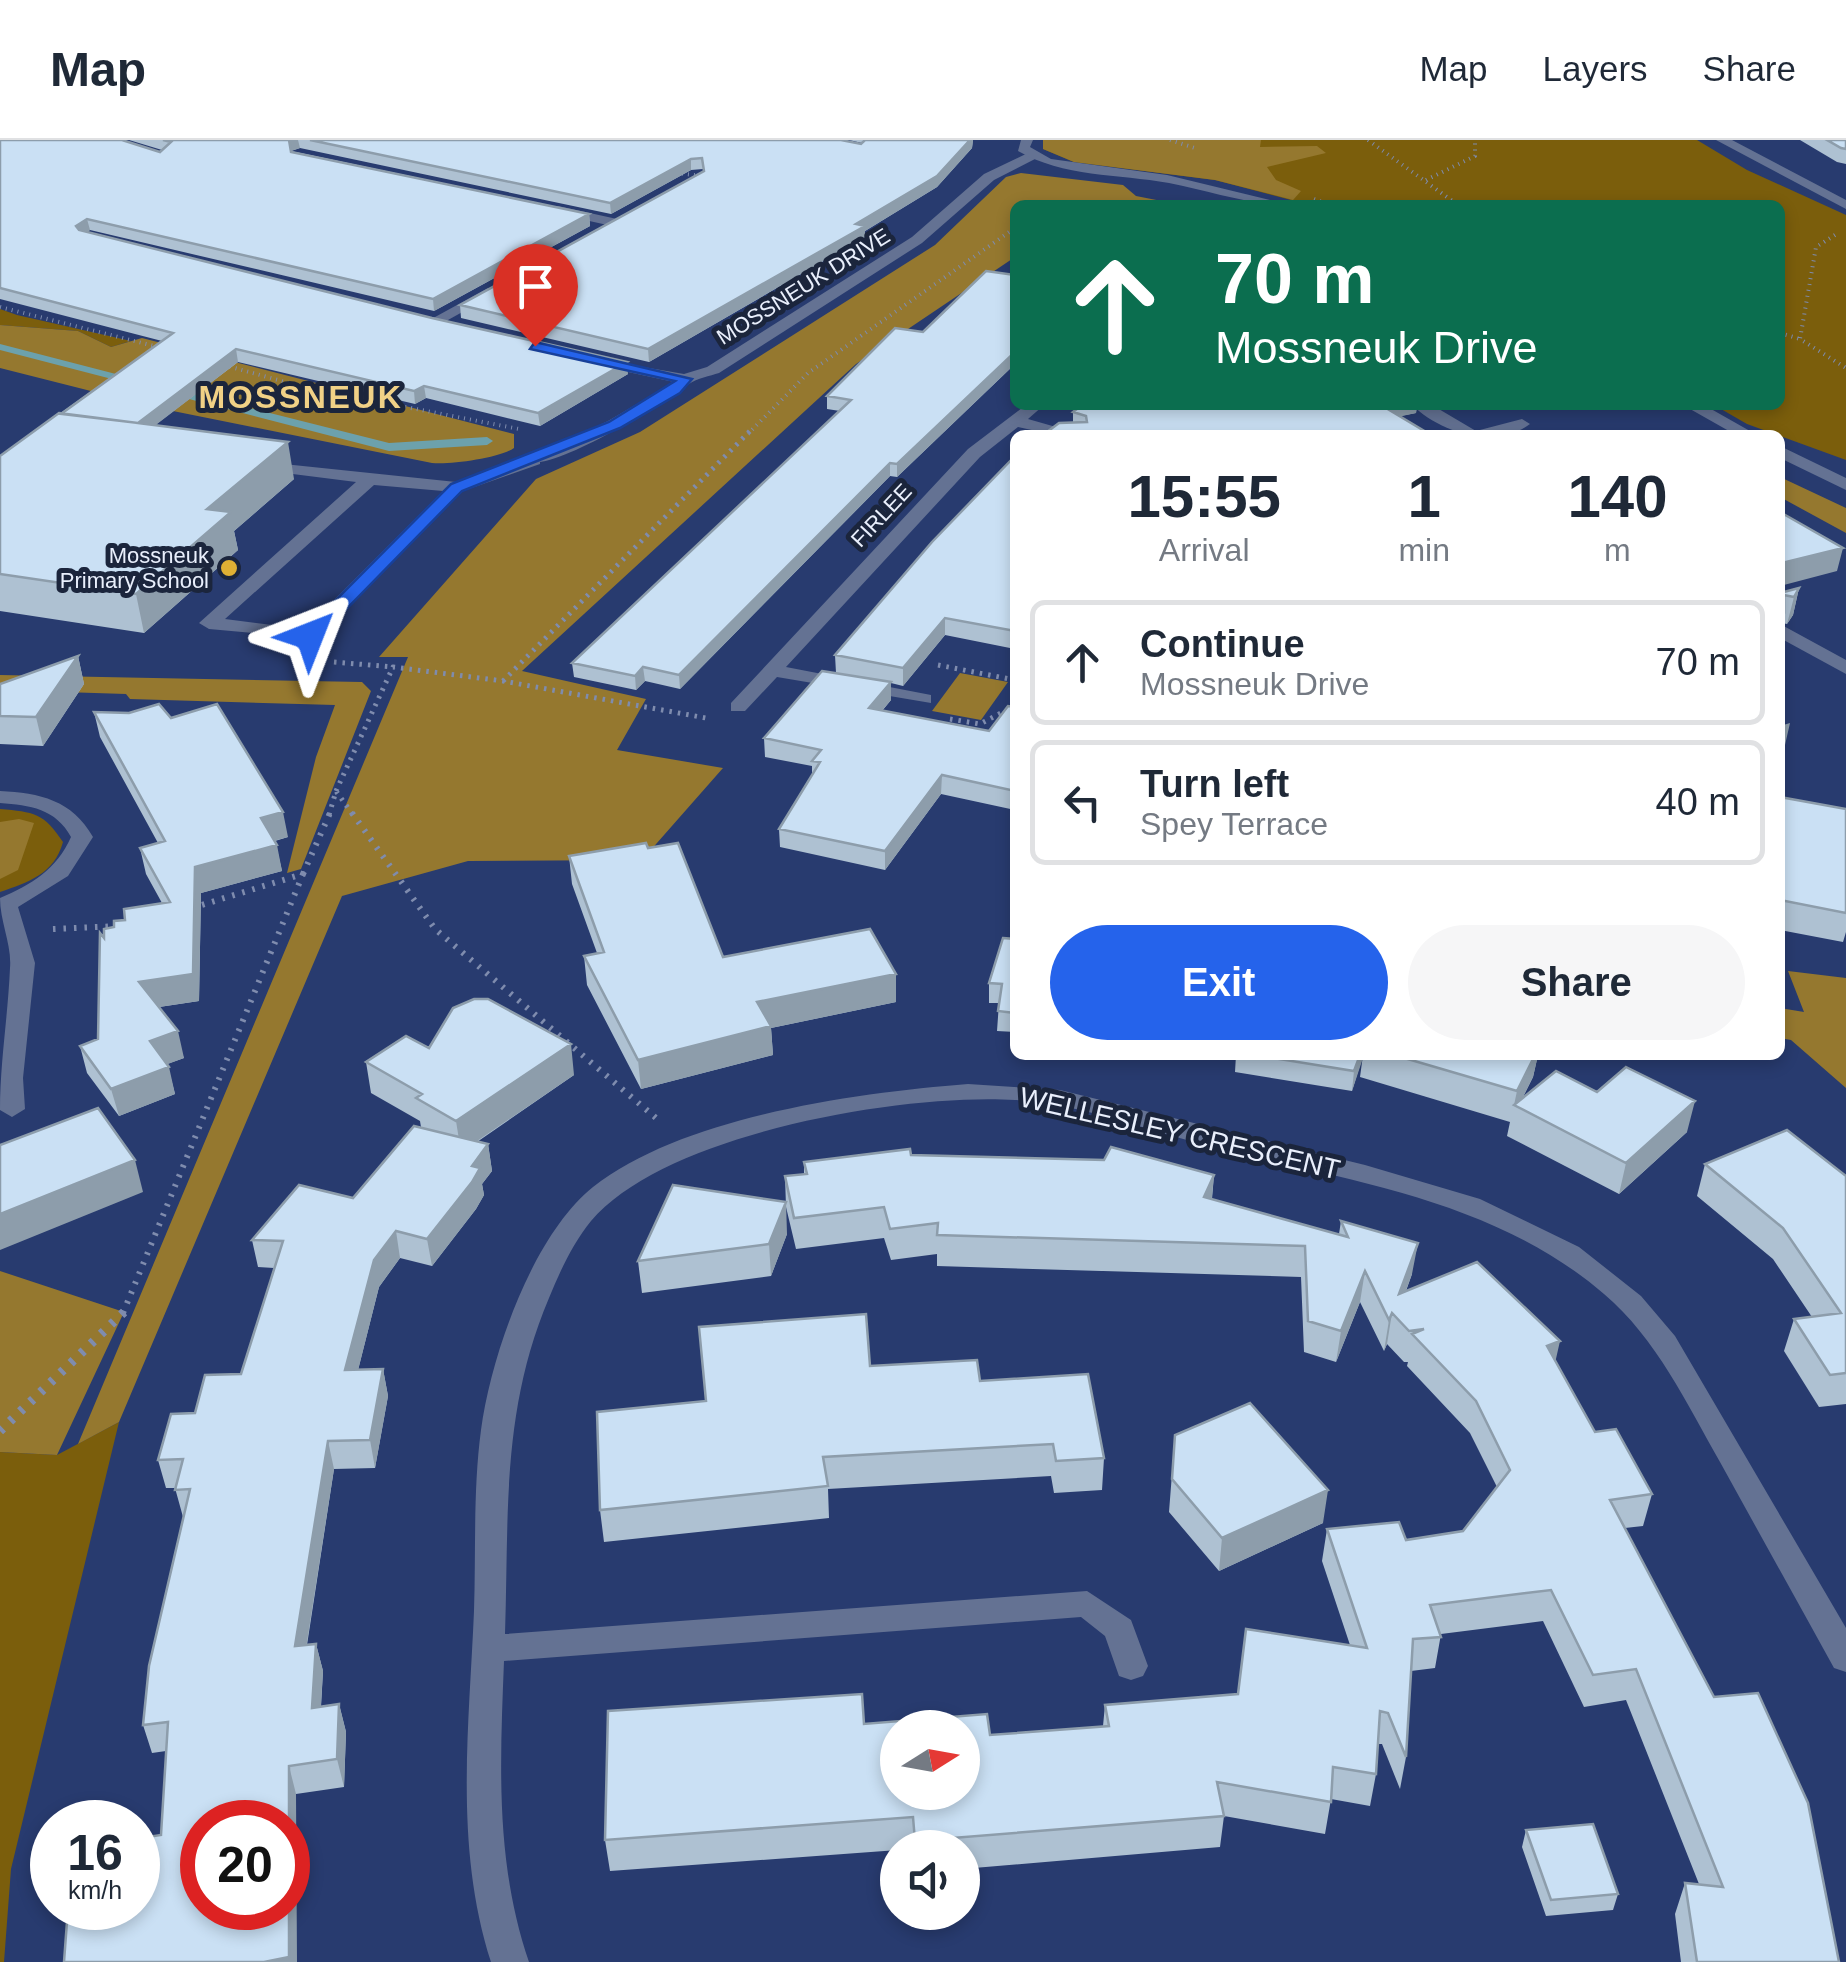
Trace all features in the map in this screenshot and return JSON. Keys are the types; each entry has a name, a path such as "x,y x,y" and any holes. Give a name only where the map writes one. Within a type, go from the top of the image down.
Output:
{"street":[{"path":"1722,140 1846,205"},
{"path":"1028,148 1061,165 1167,179 1262,200"},
{"name":"MOSSNEUK DRIVE","path":"457,487 534,460 614,425 674,390 685,379 713,370 917,240 1028,148"},
{"path":"537,206 612,222"},
{"path":"596,231 629,213"},
{"path":"434,322 498,286"},
{"path":"416,318 452,326"},
{"path":"580,357 685,379"},
{"name":"FIRLEE","path":"738,706 974,453 1029,410"},
{"path":"1428,410 1462,430"},
{"path":"1701,410 1739,430"},
{"path":"1014,421 1054,430"},
{"path":"1500,430 1522,424"},
{"path":"1785,454 1846,485"},
{"path":"238,462 457,487"},
{"path":"370,479 209,623 310,636 457,487"},
{"path":"1785,633 1846,668"},
{"path":"772,670 924,699"},
{"path":"0,797 57,806 75,820 82,838 75,859 46,884 3,905 24,963 8,1039 12,1109"},
{"name":"WELLESLEY CRESCENT","path":"510,1962 495,1925 483,1794 493,1450 520,1338 550,1259 600,1195 687,1145 742,1129 934,1093 1016,1092 1473,1205 1552,1241 1616,1288 1659,1338 1706,1412 1846,1658"},
{"path":"490,1648 1087,1604 1119,1629 1131,1666"}],"path":[{"path":"1368,140 1452,200"},
{"path":"1426,180 1474,156 1475,140"},
{"path":"665,172 716,177"},
{"path":"503,681 808,374 1010,232"},
{"path":"1800,340 1816,248 1846,232"},
{"path":"0,307 171,350"},
{"path":"1785,335 1846,368"},
{"path":"208,361 303,387 525,430"},
{"path":"0,1431 124,1312 304,874 325,832 336,791 393,667 503,681 720,721 738,706"},
{"path":"336,791 435,929 687,1145"},
{"path":"192,908 304,874"},
{"path":"14,932 137,925"}],"shaded area":[{"path":"1043,140 1697,140 1747,170 1846,215 1846,460 1785,438 1785,430 1764,430 1723,410 1785,410 1785,200 1291,200 1215,180 1074,162 1043,149"},
{"path":"1043,140 1261,140 1260,147 1317,146 1326,153 1267,167 1276,180 1301,191 1293,200 1215,180 1074,162 1043,149"},
{"path":"1021,173 1123,185 1136,196 1156,200 1010,200 1010,260 856,364 522,671 646,699 617,750 723,768 642,860 468,861 342,896 119,1422 78,1444 408,657 379,657 536,479 640,432 935,245 1006,177"},
{"path":"0,309 131,341 111,347 78,331 0,325"},
{"path":"0,325 78,331 111,347 142,338 514,434 514,448 474,460 432,463 158,408 0,368"},
{"path":"1785,479 1846,508 1846,533 1785,500"},
{"path":"960,673 1008,682 981,720 932,711"},
{"path":"0,675 362,682 371,691 301,869 287,873 316,757 335,705 130,699 126,694 0,690"},
{"path":"0,809 37,816 63,842 47,869 0,892"},
{"path":"19,819 34,823 18,870 0,879 0,822"},
{"path":"1788,971 1846,978 1846,1088 1785,1039 1785,1009 1804,1012"},
{"path":"0,1271 124,1312 57,1455 0,1452"},
{"path":"119,1422 11,1869 4,1962 0,1962 0,1452 57,1455"}],"building":[{"path":"0,140 122,140 160,152 171,142 163,140 289,140 291,152 589,214 433,299 87,219 76,226 79,230 432,318 627,362 538,413 424,386 414,391 236,349 138,423 61,414 173,333 0,288"},
{"path":"310,140 841,140 861,144 865,140 970,140 937,176 856,224 865,226 648,349 460,305 704,171 702,158 691,159 610,203"},
{"path":"1827,140 1846,140 1846,149 1841,148"},
{"path":"986,271 1010,274 1010,357 897,464 890,463 679,675 643,667 635,676 572,663 851,400 827,396 895,328 923,332"},
{"path":"1389,410 1423,430 1050,430 1059,423 1087,422 1086,416 1073,412"},
{"path":"59,413 288,442 207,509 231,512 136,594 0,574 0,456"},
{"path":"1010,461 1010,630 945,618 903,668 835,655 932,542"},
{"path":"1785,515 1843,548 1785,562"},
{"path":"1799,588 1794,597 1785,595 1785,592"},
{"path":"78,656 36,717 0,716 0,684"},
{"path":"822,671 891,682 869,708 989,731 1010,706 1010,790 942,775 885,851 779,829 820,762 812,761 821,750 764,738"},
{"path":"159,704 171,718 217,704 283,812 261,818 277,845 195,867 193,974 139,982 178,1031 150,1041 169,1067 111,1089 80,1046 98,1039 100,933 104,938 104,929 114,927 114,921 125,920 124,909 170,902 140,848 165,841 94,712 129,713"},
{"path":"1785,798 1846,809 1846,913 1785,901"},
{"path":"646,843 648,848 678,843 723,957 870,929 896,974 757,1002 771,1026 638,1060 584,956 604,952 569,856"},
{"path":"1003,938 1010,939 1010,1012 998,1011 1002,984 989,983"},
{"path":"474,999 488,999 571,1044 456,1121 416,1098 422,1094 366,1062 406,1036 429,1048 453,1008"},
{"path":"1285,1060 1358,1060 1354,1071"},
{"path":"1411,1060 1532,1060 1517,1091"},
{"path":"1626,1067 1695,1101 1626,1163 1514,1105 1556,1071 1597,1092"},
{"path":"98,1108 135,1160 0,1214 0,1145"},
{"path":"414,1126 488,1144 472,1166 480,1168 472,1182 427,1239 396,1231 374,1260 345,1370 383,1369 370,1440 328,1441 295,1646 316,1644 312,1708 339,1704 337,1759 289,1766 289,1800 180,1800 180,1930 289,1930 289,1957 264,1962 64,1962 66,1930 160,1930 160,1835 168,1722 143,1725 149,1666 190,1489 175,1490 183,1459 158,1460 171,1414 195,1413 205,1375 241,1374 283,1241 252,1240 299,1185 353,1198"},
{"path":"1787,1130 1846,1176 1846,1373 1830,1375 1794,1319 1841,1313 1783,1228 1705,1164"},
{"path":"1111,1147 1214,1175 1204,1197 1348,1237 1341,1221 1418,1243 1399,1294 1477,1262 1560,1341 1547,1346 1595,1432 1616,1429 1652,1494 1610,1500 1714,1697 1758,1693 1808,1803 1839,1962 1697,1962 1685,1883 1723,1887 1636,1669 1593,1675 1551,1590 1430,1605 1441,1637 1413,1639 1406,1757 1388,1713 1380,1711 1376,1774 1333,1767 1331,1802 1217,1782 1224,1816 980,1836 980,1830 914,1830 913,1817 605,1840 608,1711 862,1694 864,1724 880,1723 880,1810 980,1810 980,1715 987,1714 990,1735 1109,1726 1105,1705 1238,1694 1246,1629 1367,1648 1327,1529 1399,1522 1406,1540 1463,1531 1510,1470 1476,1401 1412,1334 1424,1329 1409,1331 1392,1313 1389,1320 1365,1271 1341,1331 1308,1321 1305,1246 937,1235 938,1223 890,1229 884,1207 794,1218 785,1176 807,1174 804,1162 910,1149 911,1155 1104,1160"},
{"path":"673,1185 786,1202 769,1244 638,1261"},
{"path":"866,1314 870,1366 977,1360 980,1381 1088,1374 1104,1458 1056,1461 1053,1444 823,1457 828,1486 600,1510 597,1412 706,1401 699,1327"},
{"path":"1250,1403 1328,1490 1222,1538 1172,1479 1175,1435"},
{"path":"1593,1824 1618,1894 1551,1900 1526,1830"}],"waterway":[{"path":"0,347 135,382"},
{"path":"170,391 389,447 487,441"}],"place":[{"name":"Mossneuk Primary School","path":"229,568"}],"district":[{"name":"MOSSNEUK","path":"301,397"}],"route":[{"path":"310,636 457,487 534,460 614,425 674,390 685,379 535,346"}]}
